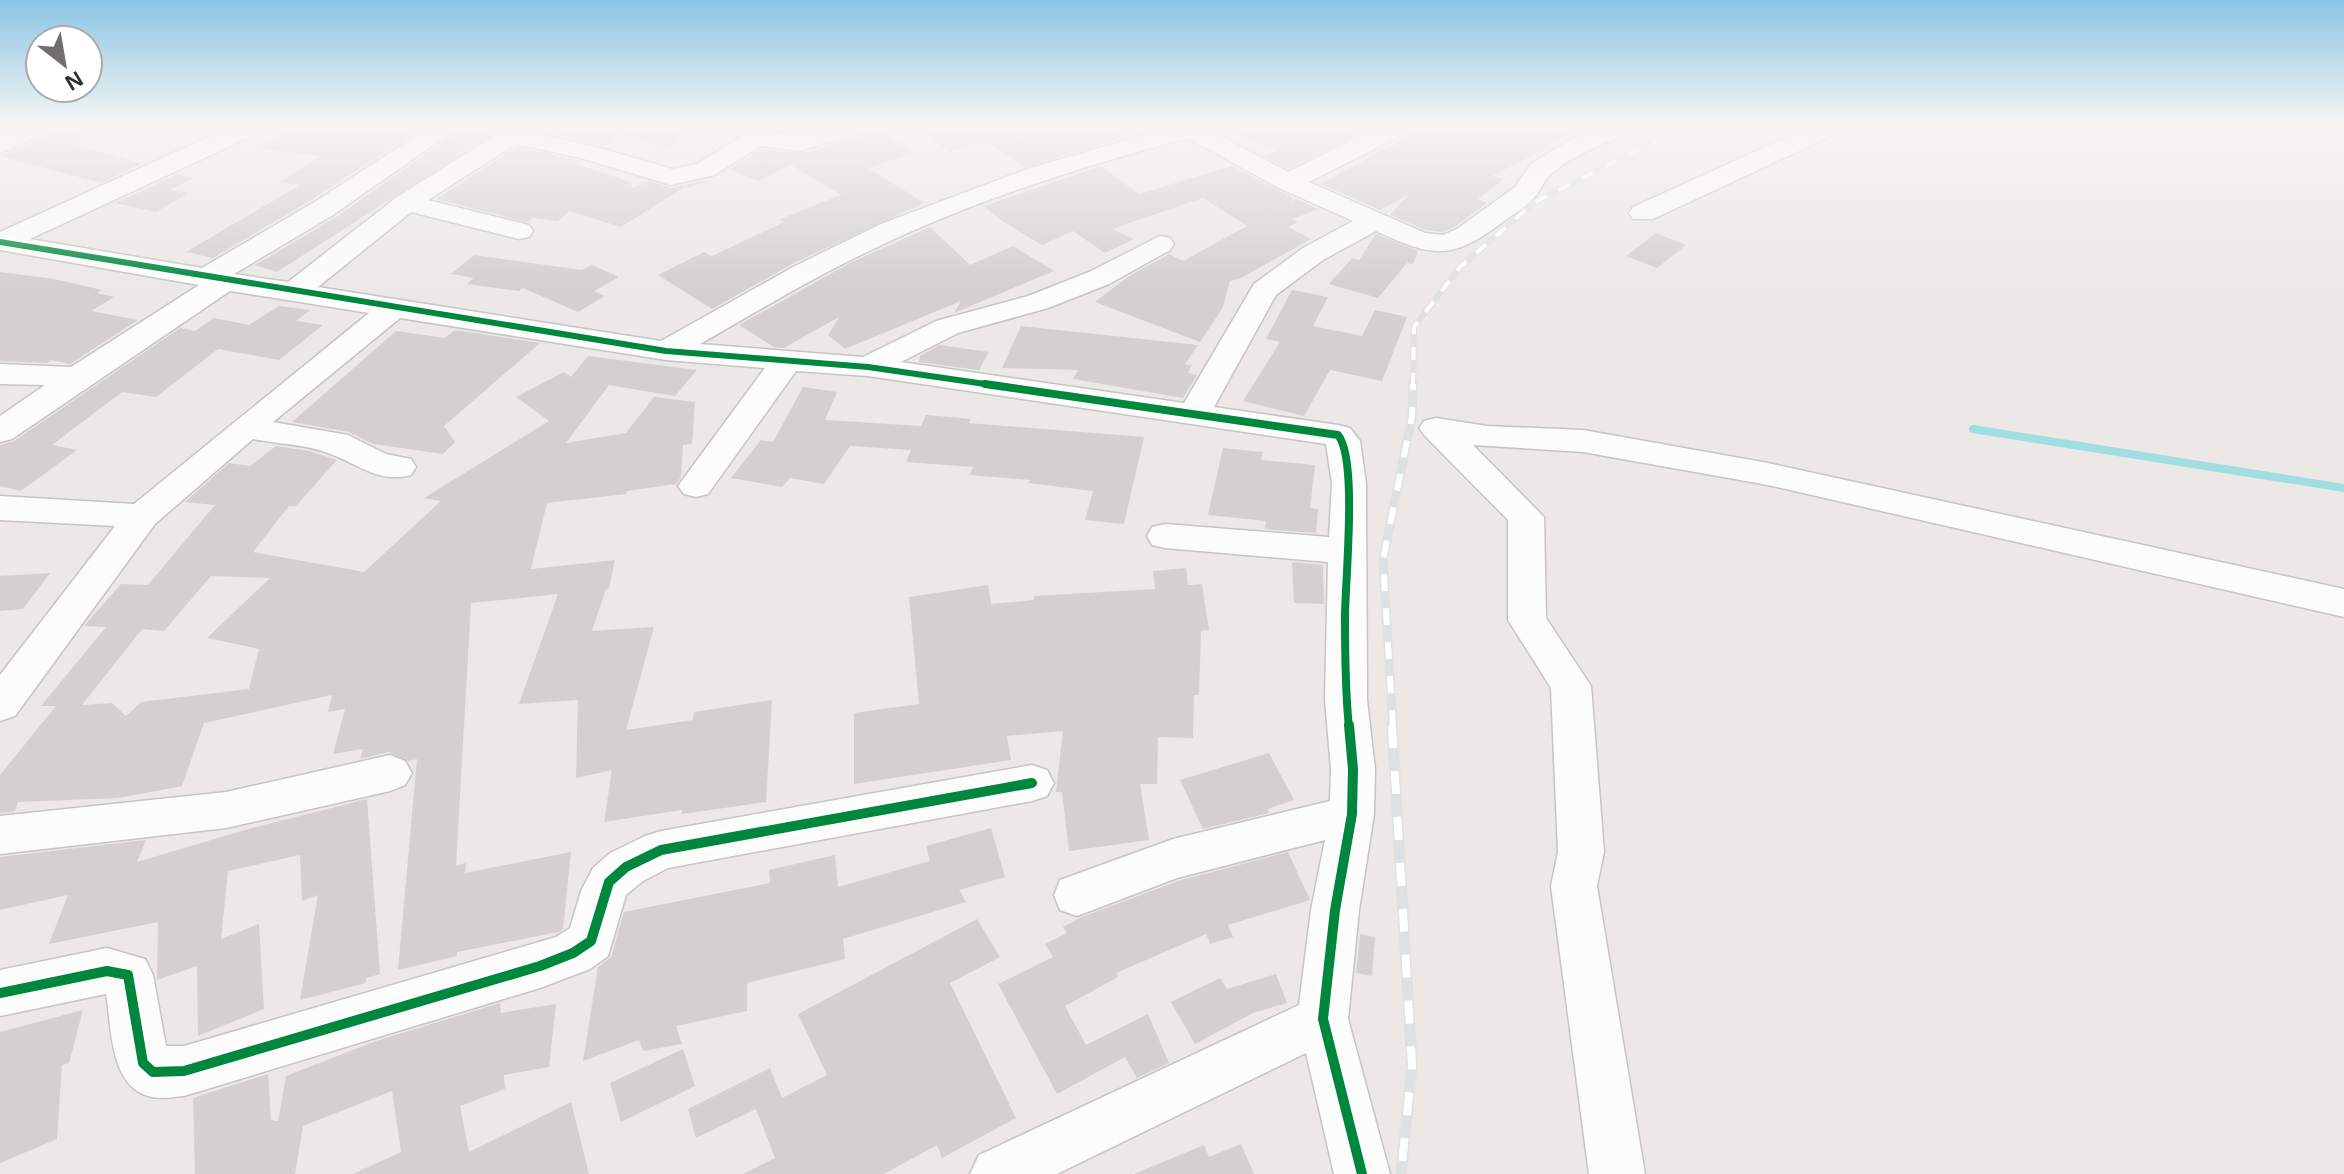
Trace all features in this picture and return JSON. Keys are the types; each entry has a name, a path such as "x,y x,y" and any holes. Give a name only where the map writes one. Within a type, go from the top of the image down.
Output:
{"street":[{"path":"0,242 138,179"},
{"path":"0,432 216,279 368,179"},
{"path":"294,292 406,203 444,179"},
{"path":"666,351 814,267 889,231 1021,179"},
{"path":"1282,179 1419,240 1446,244 1467,235 1524,193 1533,179"},
{"path":"1288,182 1294,179"},
{"path":"1643,213 1718,179"},
{"path":"406,203 519,231"},
{"path":"1194,413 1264,290 1313,254 1375,220"},
{"path":"0,242 666,351 868,367 1338,435 1343,441 1349,483 1346,700 1353,769 1352,814 1335,910 1323,1019 1362,1174"},
{"path":"868,367 947,327 1038,302 1099,278 1160,244"},
{"path":"0,705 142,516 395,307"},
{"path":"696,486 786,362"},
{"path":"0,374 78,377"},
{"path":"247,428 336,443 378,464 399,467"},
{"path":"1617,1174 1574,886 1581,852 1571,686 1527,620 1526,517 1436,428 1487,437 1583,441 1768,474 2344,603"},
{"path":"0,508 142,516"},
{"path":"1165,536 1347,551"},
{"path":"0,835 226,810 390,773"},
{"path":"0,993 107,971 128,975 143,1063 153,1072 184,1071 540,966 573,953 591,941 606,882 616,871 661,850 1032,783"},
{"path":"1077,895 1173,859 1352,814"},
{"path":"998,1174 1323,1019"}],"building":[{"path":"85,179 110,179 101,183"},
{"path":"168,179 191,179 170,190 189,193 156,212 115,203"},
{"path":"285,179 344,179 213,258 186,252 300,185 280,182"},
{"path":"390,179 422,179 277,272 255,265 335,218"},
{"path":"467,179 620,179 630,182 633,188 649,181 672,188 706,180 689,188 686,186 621,227 569,211 558,221 533,218 527,222 436,199"},
{"path":"814,179 885,179 924,203 794,263 712,309 658,275 704,252 712,256 784,222 780,219 841,195"},
{"path":"1064,179 1118,179 1139,194 1190,179 1257,179 1292,197 1292,202 1296,199 1318,209 1293,219 1298,222 1288,227 1311,239 1230,281 1222,309 1200,342 1095,302 1129,276 1169,254 1183,261 1247,226 1203,198 1112,229 1134,239 1105,253 1073,231 1042,245 1002,221 984,206"},
{"path":"1330,179 1504,179 1478,199 1487,203 1443,232 1426,230 1390,215 1408,195 1380,210 1321,184"},
{"path":"930,227 970,265 1013,246 1054,271 954,313 961,301 845,349 828,335 839,317 784,348 774,347 739,325 850,263"},
{"path":"1656,233 1686,245 1657,268 1626,256"},
{"path":"1376,234 1418,251 1413,264 1407,263 1378,298 1329,284 1352,258 1359,260"},
{"path":"474,255 582,270 592,265 619,277 594,291 605,296 578,312 523,288 519,291 467,284 474,278 451,274"},
{"path":"0,272 54,279 102,290 97,293 114,297 91,311 138,320 70,364 51,360 47,363 0,361"},
{"path":"1292,290 1328,297 1313,326 1362,336 1375,310 1407,317 1382,381 1330,370 1304,416 1243,401 1280,342 1266,339"},
{"path":"279,306 310,310 296,321 323,325 279,360 218,349 156,397 122,392 52,445 77,450 21,491 0,486 0,445 14,441 180,328 195,331 214,318 249,325"},
{"path":"1021,326 1198,345 1185,364 1192,365 1188,373 1197,375 1183,398 1073,379 1078,370 1002,368"},
{"path":"455,330 540,343 444,426 455,442 443,454 373,444 349,432 292,422 396,331 445,338"},
{"path":"940,345 989,352 979,370 919,362 920,356"},
{"path":"588,356 697,370 675,396 609,385 566,443 626,433 654,397 695,402 692,444 683,445 681,477 676,484 627,491 626,494 547,503 531,569 615,560 609,588 606,589 592,631 654,627 626,730 693,720 694,712 772,700 766,802 604,822 612,770 576,778 578,700 519,704 558,594 471,603 456,866 466,863 465,873 571,852 563,929 559,932 457,952 457,956 398,970 417,759 408,761 389,752 360,759 363,749 333,754 345,709 328,712 332,695 204,723 182,786 118,798 18,802 15,811 0,813 0,775 56,706 41,706 106,627 84,626 121,584 148,585 215,505 185,502 229,463 250,466 276,446 309,451 337,460 296,506 289,506 253,552 364,572 441,501 424,498 549,421 516,397 564,372 571,377","holes":["211,576 270,578 207,638 259,649 249,689 141,702 126,716 112,703 82,705 142,629 164,631"]},
{"path":"803,387 837,392 825,420 921,426 926,415 971,419 969,423 1144,437 1124,524 1085,520 1093,491 1028,483 1030,480 970,475 973,467 906,462 911,450 850,446 824,484 790,478 782,487 731,478 761,440 773,442"},
{"path":"1223,448 1263,452 1261,460 1315,465 1310,508 1318,509 1316,533 1265,529 1266,521 1208,515"},
{"path":"1292,562 1323,565 1324,604 1294,603"},
{"path":"1186,568 1188,585 1202,584 1209,630 1201,631 1199,695 1194,695 1193,738 1158,737 1157,784 1140,784 1149,840 1069,851 1062,792 1056,792 1063,731 1007,736 1011,760 854,784 854,713 919,704 909,597 988,585 991,604 1034,600 1034,596 1155,589 1153,571"},
{"path":"50,573 23,609 0,611 0,576"},
{"path":"1269,753 1294,800 1268,809 1269,813 1203,829 1180,780"},
{"path":"367,799 380,974 366,978 366,983 300,1000 318,895 302,901 300,855 228,871 221,939 259,924 264,1009 198,1036 197,966 157,980 158,922 49,944 68,895 0,910 0,857 146,840 137,862 248,829"},
{"path":"991,828 1005,877 959,890 966,902 843,939 845,959 747,983 747,1011 676,1026 682,1044 643,1051 639,1040 583,1061 598,967 611,957 624,912 770,883 769,870 835,855 838,887 930,861 926,846"},
{"path":"1288,852 1310,900 1228,925 1233,937 1210,944 1206,934 1116,973 1118,977 1065,1006 1086,1045 1148,1014 1169,1063 1137,1078 1125,1057 1057,1094 998,984 1053,957 1045,944 1067,933 1063,927 1082,917 1178,881"},
{"path":"977,919 1000,957 950,983 1016,1118 942,1158 937,1145 884,1174 743,1174 775,1158 756,1109 696,1138 688,1109 770,1068 782,1098 827,1075 798,1014"},
{"path":"1360,934 1375,937 1372,976 1356,973"},
{"path":"1276,974 1287,1003 1253,1013 1195,1044 1171,1002 1220,978 1227,989"},
{"path":"500,1003 501,1013 556,1004 549,1067 504,1075 505,1089 460,1106 469,1152 571,1102 589,1174 353,1174 401,1152 392,1091 303,1126 295,1174 195,1174 193,1098 268,1074 271,1120 278,1121 286,1076 376,1041"},
{"path":"83,1010 69,1063 62,1065 57,1139 0,1163 0,1032"},
{"path":"683,1049 695,1086 621,1122 610,1083"},
{"path":"1241,1144 1254,1174 1134,1174 1204,1145 1209,1157"}],"waterway":[{"path":"1973,429 2344,488"}],"railway":[{"path":"1413,386 1414,327 1460,267 1535,202 1581,179"},
{"path":"1393,727 1383,560 1412,416 1413,384"},
{"path":"1392,725 1412,1065 1401,1174"}],"cycle path":[{"path":"0,242 666,351 868,367 1338,435 1343,441 1349,483 1345,615 1346,700 1353,769 1352,814 1335,910 1323,1019 1362,1174"},
{"path":"0,993 107,971 128,975 143,1063 153,1072 184,1071 540,966 573,953 591,941 600,903 609,882 626,867 661,850 1032,783"}]}
